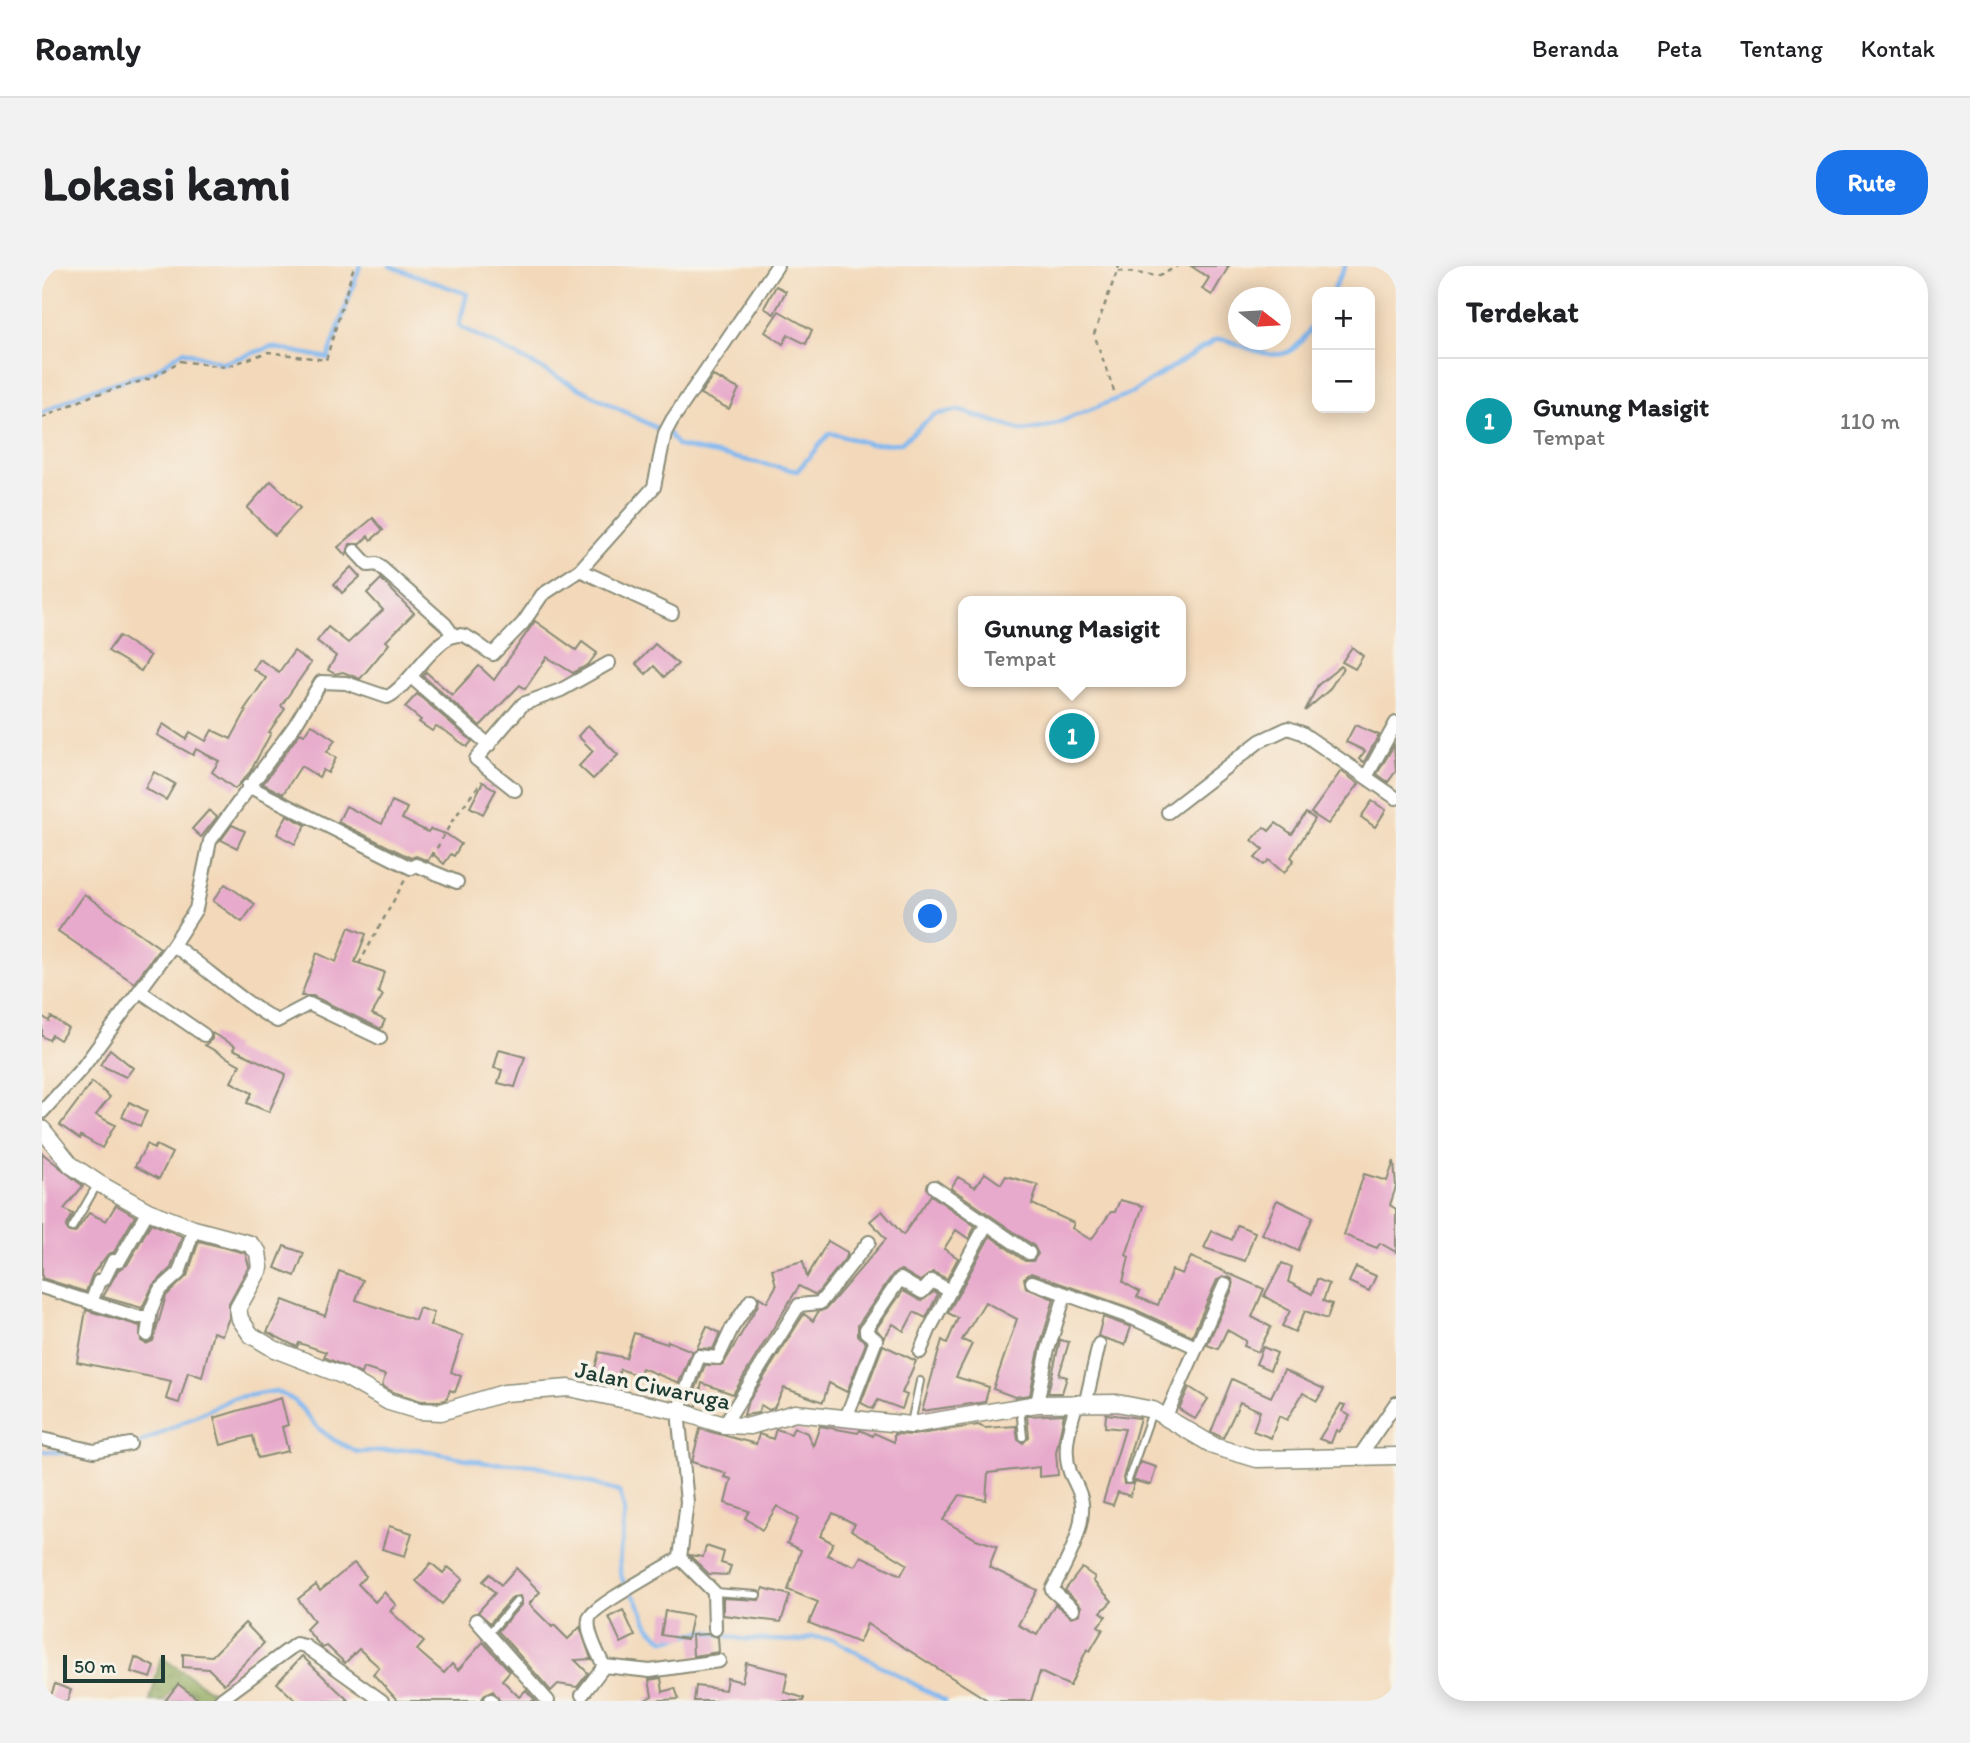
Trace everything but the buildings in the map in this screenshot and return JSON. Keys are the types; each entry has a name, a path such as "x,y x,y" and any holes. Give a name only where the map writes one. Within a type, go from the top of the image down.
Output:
{"street":[{"path":"42,1112 83,1067 173,945 196,909 211,841 248,786 295,725 321,682 346,683 387,697 398,692 441,642 453,635 465,636 493,654 523,623 542,595 580,570 654,487 665,433 672,420 777,266"},
{"path":"355,551 368,565 377,564 445,624 453,635"},
{"path":"580,570 673,613"},
{"path":"515,790 476,759 523,704 561,690 609,663"},
{"path":"411,677 489,745"},
{"path":"1366,777 1396,723"},
{"path":"1168,812 1260,741 1288,728 1302,733 1396,798"},
{"path":"248,786 411,868 416,865 457,882"},
{"path":"173,945 204,966 246,1004 277,1021 309,1004 380,1038"},
{"path":"140,991 204,1035"},
{"name":"Jalan Ciwaruga","path":"42,1129 72,1165 148,1211 194,1229 250,1244 258,1252 260,1268 239,1308 240,1320 251,1335 274,1349 344,1376 389,1402 419,1411 441,1412 504,1393 569,1388 678,1411 724,1425 750,1426 795,1413 911,1424 1037,1404 1117,1403 1159,1413 1216,1447 1257,1459 1396,1456"},
{"path":"934,1187 1029,1253"},
{"path":"91,1303 99,1281 104,1279 113,1261 119,1261 126,1251 148,1211"},
{"path":"920,1352 986,1225"},
{"path":"147,1335 159,1291 183,1267 194,1229"},
{"path":"724,1425 799,1305 820,1303 869,1242"},
{"path":"846,1418 876,1340 866,1329 900,1279 922,1292 932,1281 950,1291"},
{"path":"1032,1282 1065,1295 1069,1293 1196,1347"},
{"path":"1159,1413 1196,1347 1225,1284"},
{"path":"42,1287 137,1317 150,1317"},
{"path":"1037,1404 1047,1353 1065,1295"},
{"path":"680,1558 687,1502 678,1411 699,1356 718,1358 732,1328 751,1300"},
{"path":"1073,1609 1052,1590 1068,1559 1081,1513 1080,1494 1070,1470 1066,1445 1099,1344"},
{"path":"1359,1457 1396,1403"},
{"path":"42,1439 94,1451 130,1444"},
{"path":"680,1558 714,1592 715,1629"},
{"path":"604,1666 589,1625 592,1612 606,1600 638,1585 680,1558"},
{"path":"476,1620 548,1701"},
{"path":"219,1701 296,1644 305,1646 339,1668 382,1701"},
{"path":"604,1666 650,1671 719,1661"},
{"path":"569,1701 585,1698 604,1666"}],"lane":[{"path":"72,1228 98,1183"},
{"path":"911,1424 920,1381"},
{"path":"1020,1408 1023,1437"},
{"path":"1128,1480 1159,1413"},
{"path":"714,1592 757,1595"},
{"path":"489,1633 517,1601"}],"path":[{"path":"42,418 91,396 152,378 180,361 226,367 268,352 326,360 354,266"},
{"path":"1114,391 1094,334 1119,268 1159,276 1178,266"},
{"path":"425,869 452,821 489,770"},
{"path":"359,964 411,868"}],"green space":[{"path":"161,1657 226,1701 150,1701"}],"waterway":[{"path":"42,413 84,392 154,371 183,351 223,363 271,347 328,358 360,266"},
{"path":"390,266 467,294 459,325 463,328 662,431"},
{"path":"1334,287 1345,266"},
{"path":"669,434 678,446 797,471 830,433 871,444 901,443 934,415 958,410 1024,431 1047,427 1131,393 1215,340 1228,341 1268,354 1286,353 1301,341 1312,326"},
{"path":"132,1447 233,1398 276,1391 295,1401 318,1428 357,1452 417,1449 487,1463 535,1465 619,1492 624,1513 620,1556 622,1578 650,1627 665,1640 704,1631 742,1639 800,1641 813,1637 834,1640 945,1701"},
{"path":"42,1451 103,1456 121,1451"}],"place":[{"name":"Gunung Masigit","path":"1072,736"}]}
